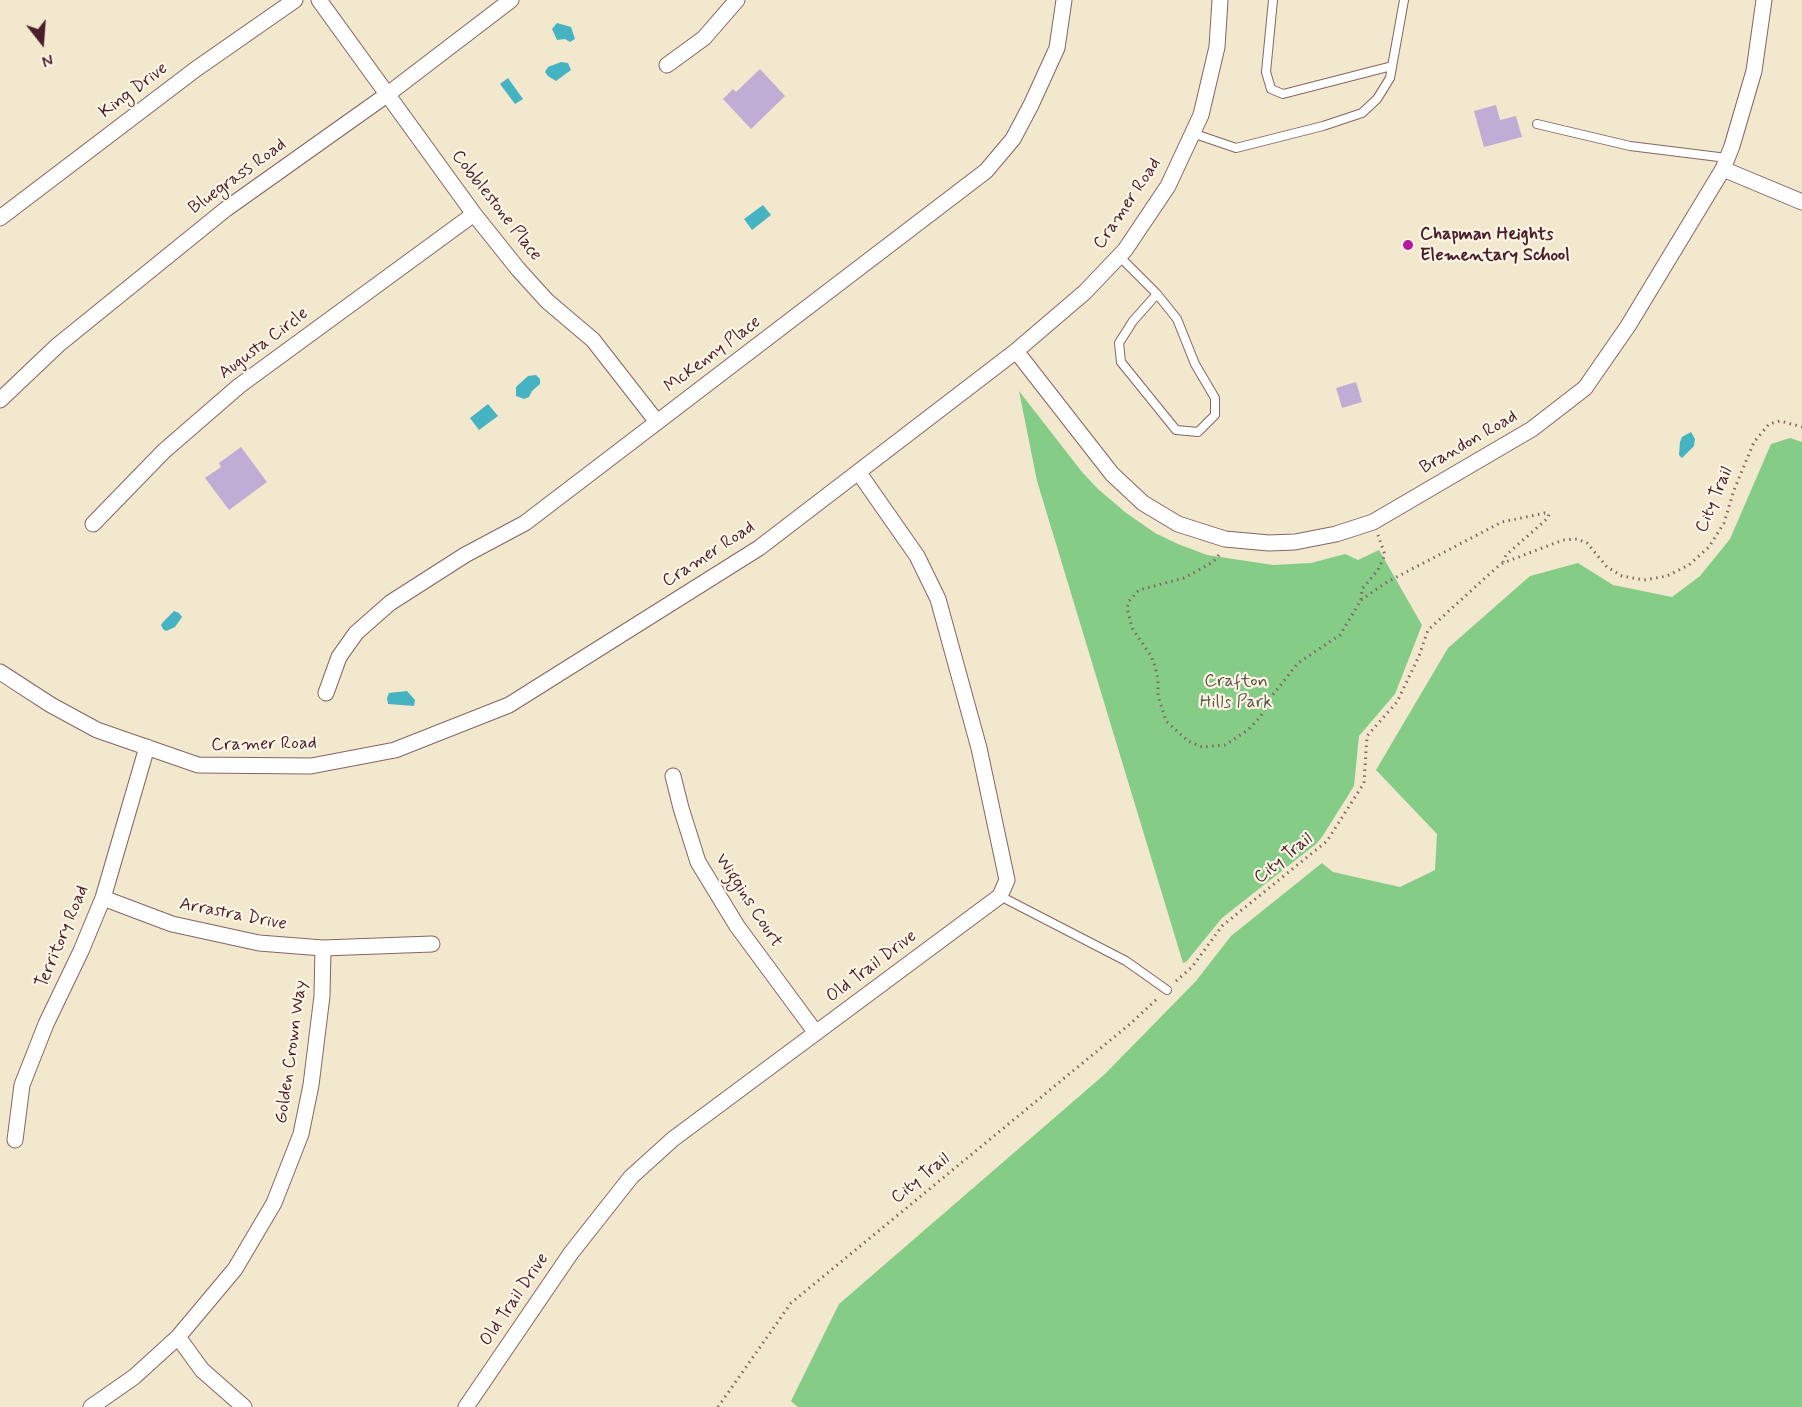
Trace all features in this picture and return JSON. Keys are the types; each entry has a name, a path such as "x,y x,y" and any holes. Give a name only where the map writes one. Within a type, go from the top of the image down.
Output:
{"street":[{"name":"King Drive","path":"0,218 196,69 296,0"},
{"name":"Cobblestone Place","path":"319,0 474,214 518,269 547,301 593,340 657,422"},
{"name":"Bluegrass Road","path":"0,400 58,345 226,209 388,94 511,0"},
{"path":"667,65 704,38 737,0"},
{"name":"McKenny Place","path":"326,693 339,657 356,633 390,603 465,555 525,523 986,171 1013,139 1036,96 1057,48 1064,0"},
{"name":"Cramer Road","path":"0,672 51,705 97,730 198,765 311,766 395,750 509,705 759,548 1016,351 1085,292 1119,256 1168,186 1201,116 1217,47 1220,0"},
{"name":"Brandon Road","path":"1016,351 1112,474 1143,503 1178,524 1225,539 1269,543 1295,542 1336,534 1373,522 1532,429 1585,388 1628,326 1725,164 1754,71 1764,0"},
{"path":"1725,164 1802,202"},
{"name":"Augusta Circle","path":"93,525 164,451 239,386 474,214"},
{"path":"859,473 917,556 938,599 979,748 1005,864 1007,880 1000,896"},
{"name":"Territory Road","path":"15,1140 22,1085 46,1024 81,951 103,898 147,747"},
{"name":"Wiggins Court","path":"674,776 681,808 698,862 737,926 816,1033"},
{"name":"Old Trail Drive","path":"466,1407 571,1253 631,1177 673,1139 1000,896"},
{"name":"Arrastra Drive","path":"103,898 172,924 259,943 323,948 432,944"},
{"name":"Golden Crown Way","path":"91,1407 134,1377 178,1337 235,1269 274,1203 301,1134 311,1085 322,996 323,948"},
{"path":"178,1337 202,1370 244,1407"}],"lane":[{"path":"1273,0 1266,72 1271,89 1283,94 1392,66"},
{"path":"1192,133 1236,148 1323,126 1362,113 1377,99 1389,78 1404,0"},
{"path":"1538,124 1630,146 1725,164"},
{"path":"1119,256 1157,294 1177,319 1195,364 1215,399 1215,415 1198,432 1176,430 1121,362 1119,343 1157,294"},
{"path":"1000,896 1126,961 1167,990"}],"path":[{"name":"City Trail","path":"718,1407 791,1303 1130,1024 1192,967 1222,926 1327,841 1364,783 1367,736 1397,702 1419,656 1428,630 1503,563 1563,540 1577,539 1587,543 1607,567 1622,576 1644,580 1667,576 1689,565 1709,547 1724,523 1734,490 1754,442 1769,424 1780,421 1802,427"},
{"path":"1225,539 1220,553 1213,562 1184,578 1139,590 1129,601 1128,615 1132,628 1155,666 1161,710 1166,721 1188,741 1202,747 1225,745 1248,730 1261,716 1272,696 1298,663 1340,635 1361,600 1388,582 1502,522 1549,514 1548,518 1506,555 1503,563"},
{"path":"1361,600 1362,589 1378,570 1385,555 1373,522"}],"green space":[{"name":"Crafton Hills Park","path":"1019,391 1098,489 1155,533 1207,555 1273,565 1311,563 1345,554 1358,560 1379,550 1422,625 1395,694 1359,736 1354,786 1322,837 1222,918 1183,963 1037,481"},
{"path":"1790,438 1802,442 1802,1407 798,1407 791,1401 839,1304 1105,1074 1196,981 1231,936 1322,863 1333,872 1400,887 1435,870 1437,834 1376,770 1448,648 1530,576 1578,563 1613,585 1672,597 1700,576 1730,539 1771,444"}],"water":[{"path":"557,23 571,27 575,39 570,42 565,39 557,40 552,29"},
{"path":"561,62 568,63 571,70 556,81 545,72 548,67"},
{"path":"508,78 523,99 515,104 500,84"},
{"path":"763,205 771,215 752,230 744,219"},
{"path":"536,375 540,379 540,384 529,397 524,399 516,396 516,387 528,376"},
{"path":"488,404 498,416 479,430 470,418"},
{"path":"1691,432 1695,439 1694,446 1682,458 1679,455 1680,442 1682,437"},
{"path":"174,611 182,617 175,627 166,631 161,625"},
{"path":"407,691 415,700 414,706 388,704 389,693"}],"building":[{"path":"760,69 785,96 751,129 723,99 733,89 736,92"},
{"path":"1496,105 1500,120 1516,116 1522,137 1484,147 1474,111"},
{"path":"1356,382 1362,402 1342,408 1336,388"},
{"path":"241,447 267,482 229,510 205,478 221,467 219,463"}],"place":[{"name":"Chapman Heights Elementary School","path":"1408,245"}]}
